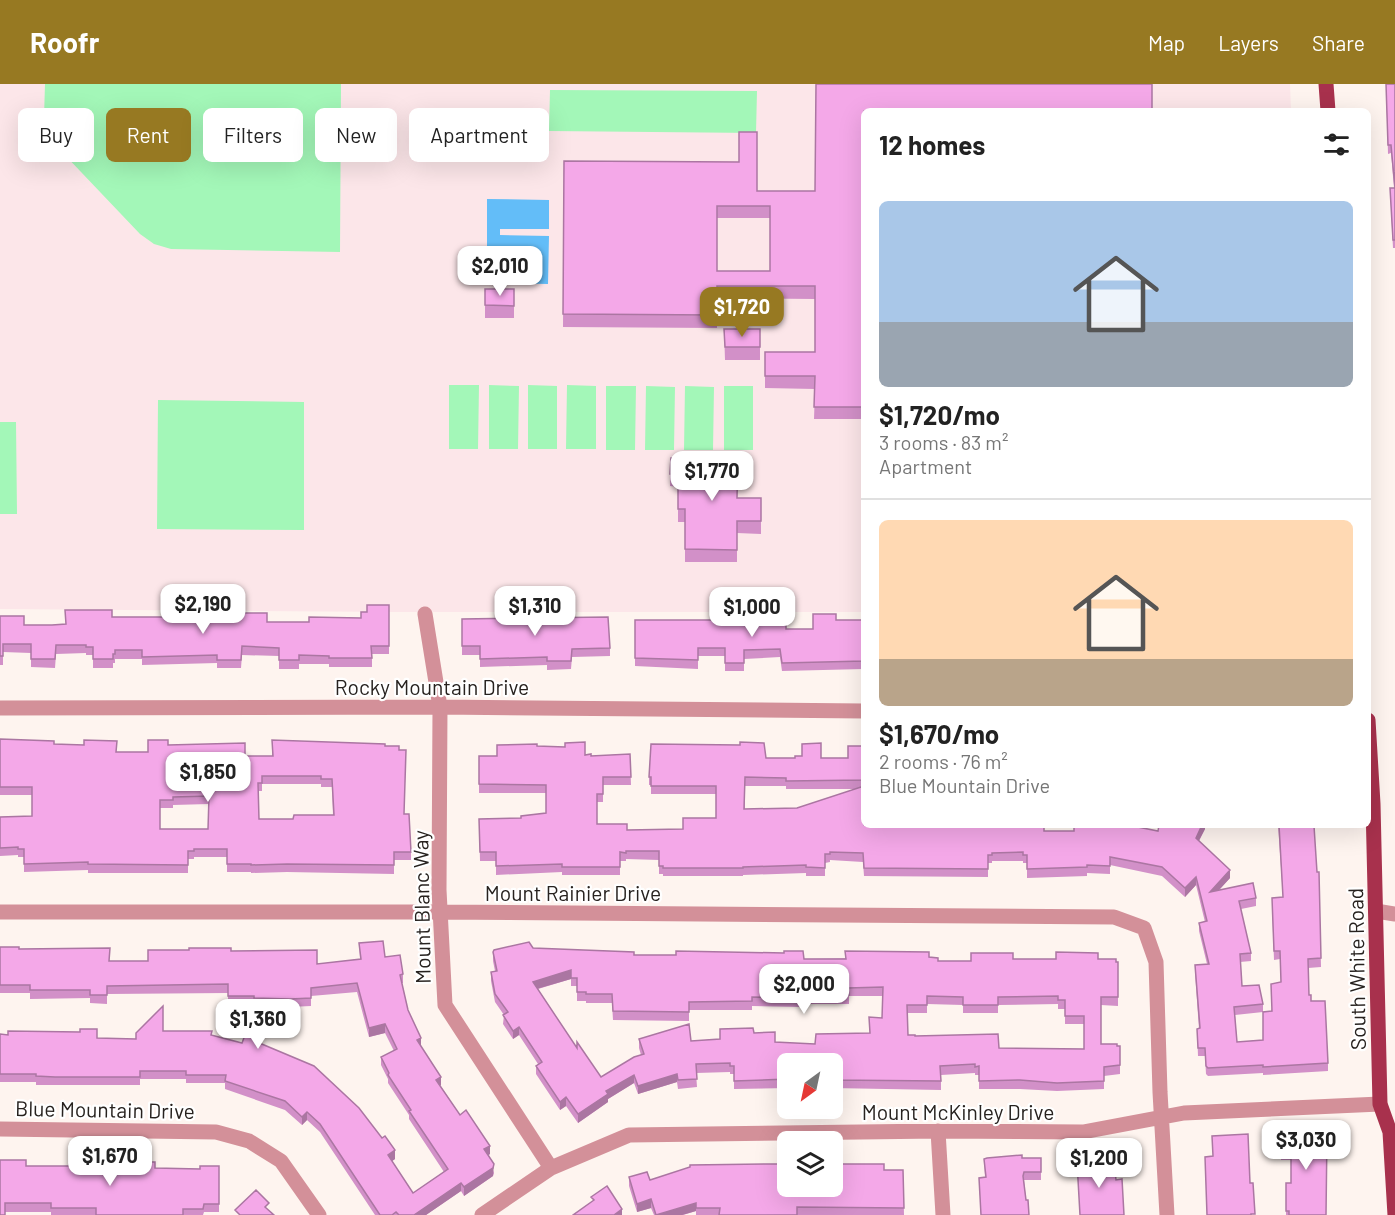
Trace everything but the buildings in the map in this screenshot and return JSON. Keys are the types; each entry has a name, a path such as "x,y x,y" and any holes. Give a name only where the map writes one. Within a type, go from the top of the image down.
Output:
{"main road":[{"path":"1326,84 1328,108"},
{"name":"South White Road","path":"1371,792 1380,1104 1390,1132 1395,1215"}],"street":[{"name":"Mount Blanc Way","path":"426,614 440,706 440,912 445,1005 551,1168"},
{"name":"Rocky Mountain Drive","path":"0,708 440,706 861,711"},
{"path":"1376,911 1395,914"},
{"name":"Mount Rainier Drive","path":"0,912 440,912 1114,917 1144,928 1156,962 1162,1116"},
{"name":"Mount McKinley Drive","path":"482,1215 551,1168 629,1136 938,1131 1083,1132 1162,1116 1380,1104"},
{"path":"1162,1116 1167,1215"},
{"name":"Blue Mountain Drive","path":"0,1129 216,1132 249,1141 281,1161 319,1215"},
{"path":"938,1131 943,1215"}],"shaded area":[{"path":"0,84 1290,84 1291,108 861,108 861,612 0,609"}],"green space":[{"path":"45,84 341,84 341,108 315,108 315,162 341,162 340,252 171,249 154,244 140,234 72,162 94,162 94,108 44,108"},
{"path":"550,90 757,91 756,133 549,131"},
{"path":"449,385 479,385 478,449 449,449"},
{"path":"489,385 519,386 518,449 489,449"},
{"path":"528,385 557,386 557,449 528,449"},
{"path":"567,385 596,386 596,449 566,449"},
{"path":"606,386 636,386 635,450 606,450"},
{"path":"646,386 675,387 674,450 645,450"},
{"path":"685,386 714,387 713,450 684,450"},
{"path":"724,386 753,386 753,450 724,450"},
{"path":"158,400 304,402 304,530 157,529"},
{"path":"0,422 16,422 17,514 0,514"}],"water":[{"path":"487,199 549,200 549,229 500,229 500,235 549,236 548,284 487,283"}]}
